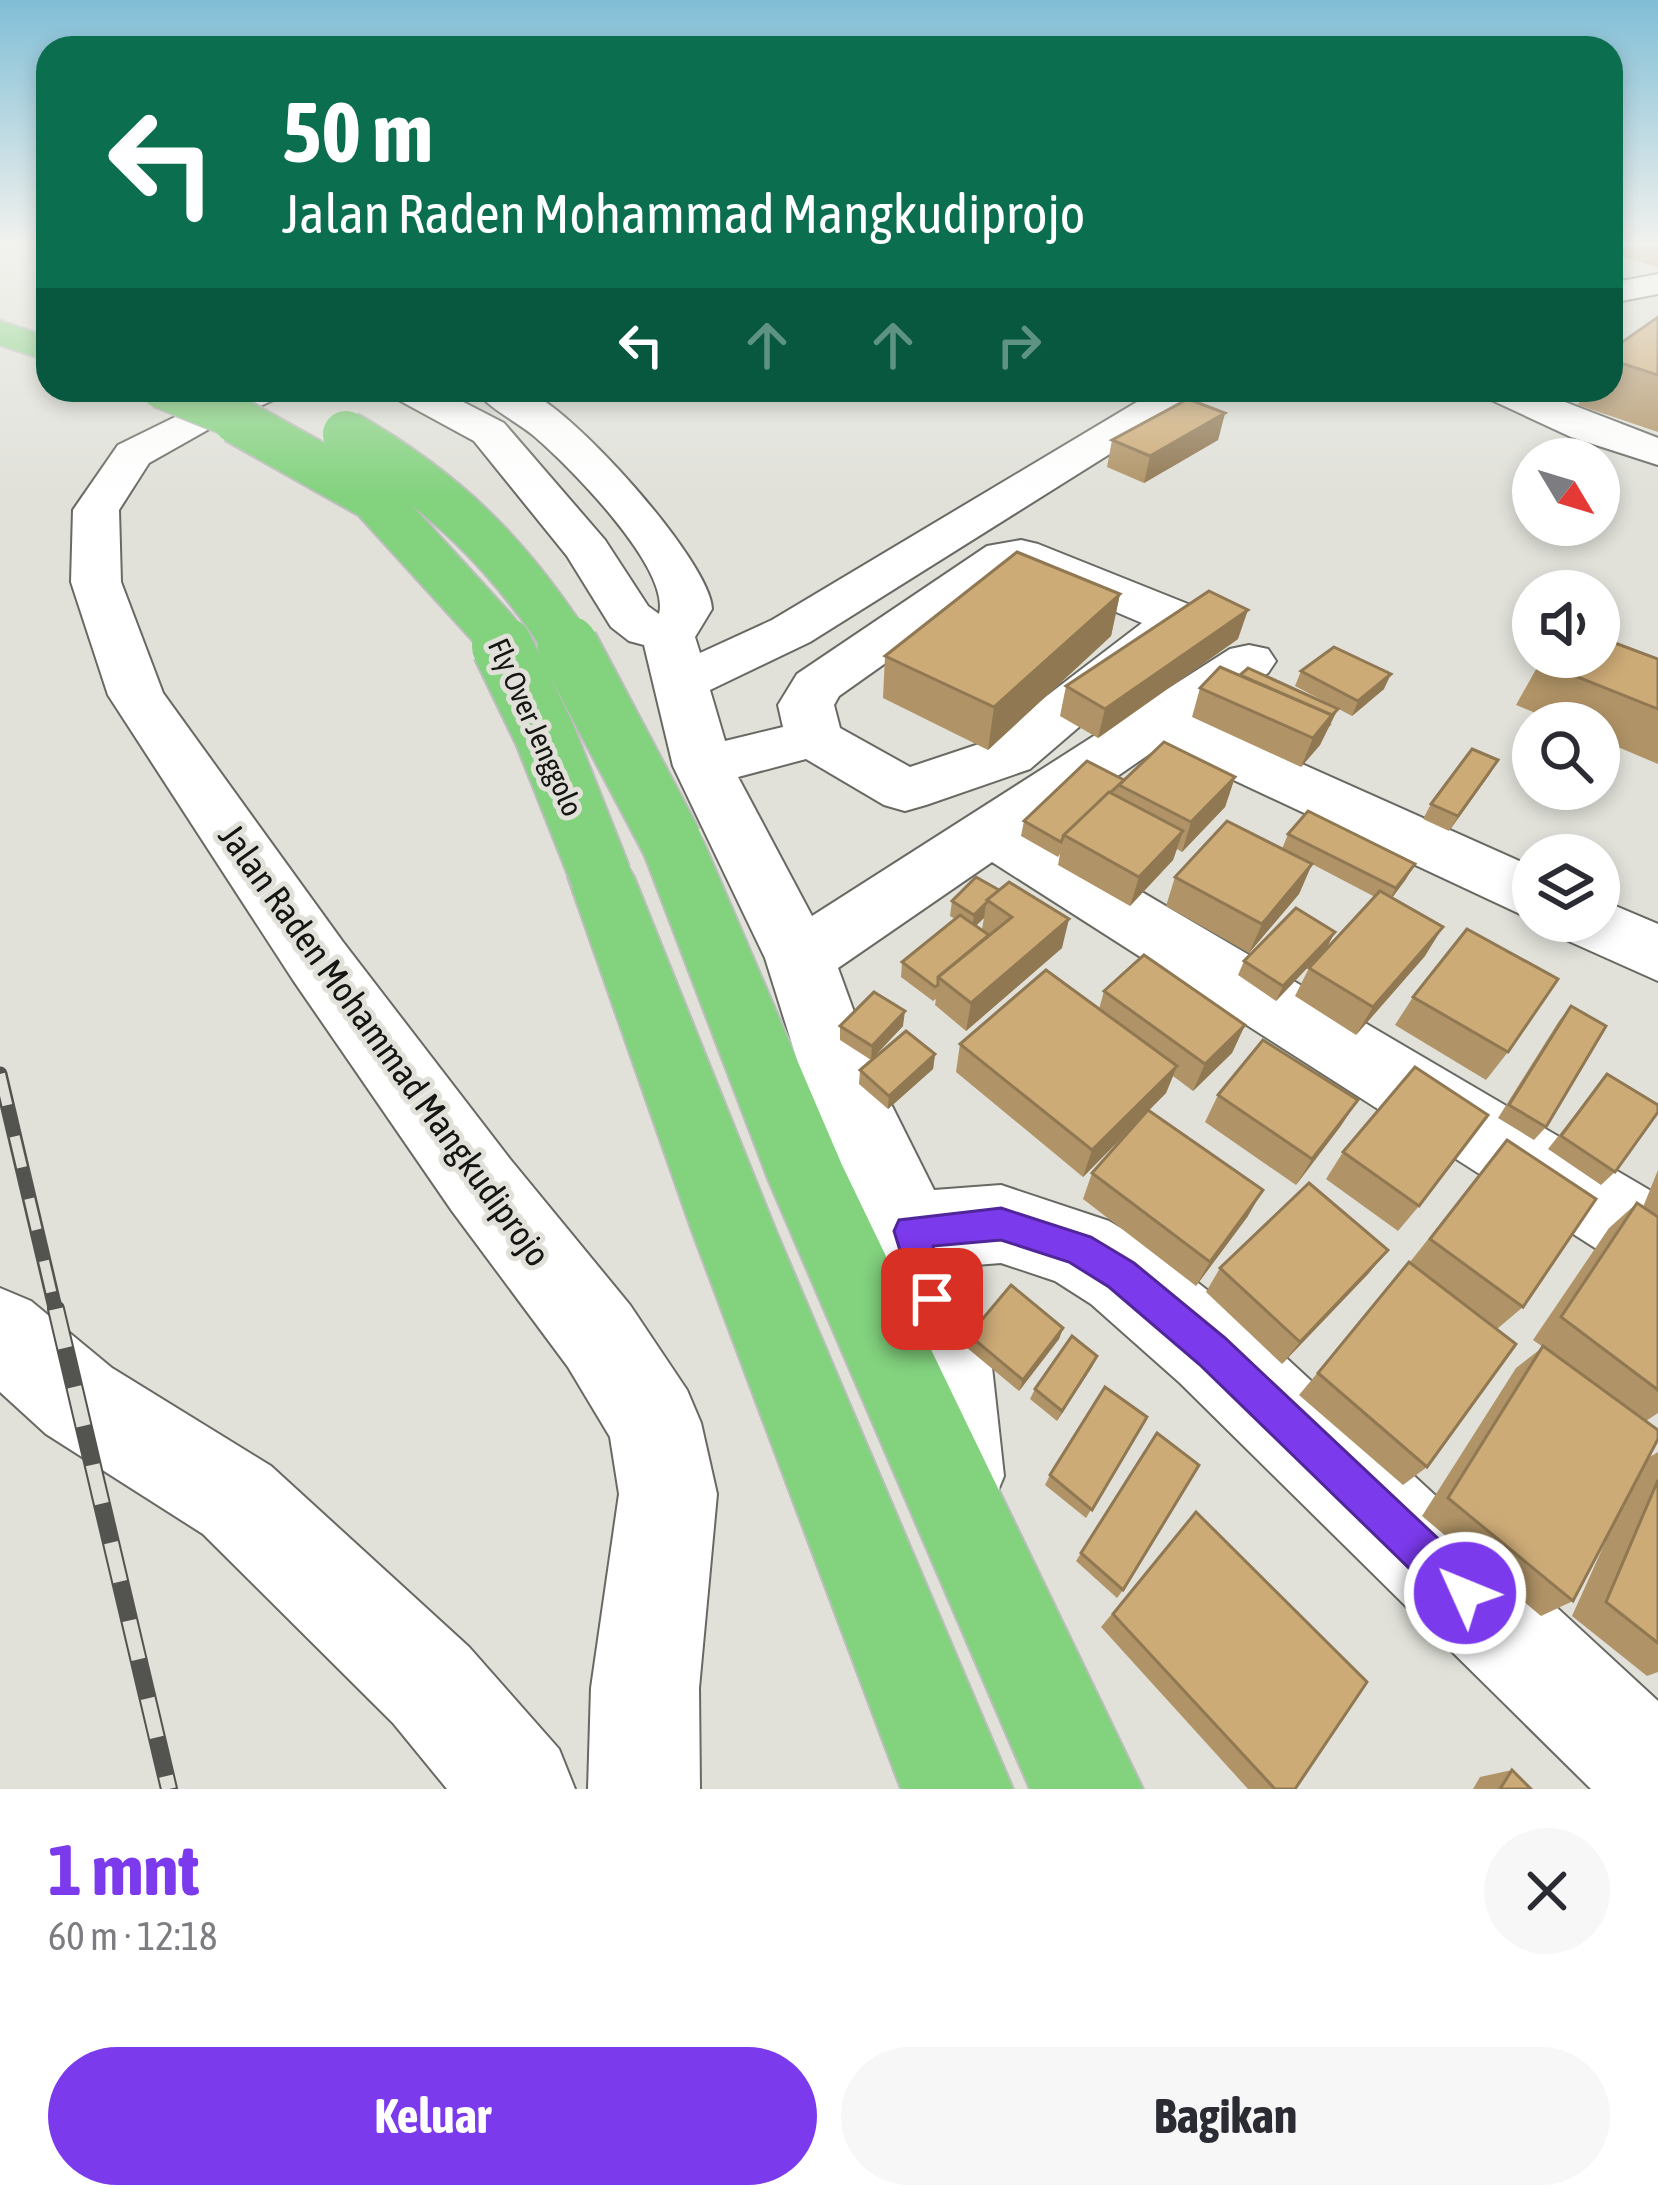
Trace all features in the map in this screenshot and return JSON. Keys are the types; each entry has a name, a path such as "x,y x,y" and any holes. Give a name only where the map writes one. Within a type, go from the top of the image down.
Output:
{"highway":[{"path":"0,332 36,346"},
{"name":"Fly Over Jenggolo","path":"193,402 305,455 373,497 495,631 544,733 636,860"},
{"name":"Fly Over Jenggolo","path":"276,402 353,438 428,485 494,540 543,606 609,715 636,860"},
{"path":"636,860 808,1179 1087,1789"},
{"path":"636,860 734,1232 957,1789"}],"street":[{"name":"Jalan Raden Mohammad Mangkudiprojo","path":"236,402 134,454 96,510 96,582 136,695 318,961 481,1185 599,1336 654,1423 668,1494 646,1688 644,1789"},
{"path":"432,402 489,432 588,550 629,616 673,660 703,766 800,958 842,1079 911,1231 947,1366 958,1501"},
{"path":"516,402 539,416 633,510 682,586 687,604 673,660"},
{"path":"673,660 791,631 1165,402"},
{"path":"1527,402 1658,452"},
{"path":"703,766 814,738 905,790 1009,755 1166,630 1170,615 1021,554 1004,556 817,686 806,705 814,738"},
{"path":"800,958 1249,661"},
{"path":"1156,721 1512,885"},
{"path":"990,831 1658,1241"},
{"path":"1620,936 1658,954"},
{"path":"911,1231 1001,1224 1079,1249 1121,1275 1212,1351 1658,1777"},
{"path":"0,1332 79,1401 237,1500 431,1685 519,1789"}],"building":[{"path":"1642,328 1658,328 1658,375 1623,364 1623,342"},
{"path":"1182,402 1225,413 1150,456 1112,440"},
{"path":"1017,552 1120,594 994,707 885,656"},
{"path":"1209,591 1248,610 1105,709 1066,686"},
{"path":"1620,645 1658,659 1658,709 1580,678 1620,678"},
{"path":"1334,647 1391,674 1358,701 1301,671"},
{"path":"1220,667 1332,715 1313,738 1200,688"},
{"path":"1248,668 1338,709 1332,715 1240,675"},
{"path":"1164,742 1235,777 1191,822 1119,785"},
{"path":"1472,749 1498,760 1458,816 1431,804"},
{"path":"1087,761 1124,780 1061,842 1024,821"},
{"path":"1109,792 1183,831 1139,877 1064,835"},
{"path":"1308,811 1415,864 1396,888 1288,834"},
{"path":"1227,821 1312,864 1262,924 1175,877"},
{"path":"976,877 999,890 974,915 952,901"},
{"path":"1009,882 1069,919 971,1003 938,977 1012,917 987,900"},
{"path":"1380,891 1443,927 1373,1007 1309,968"},
{"path":"1296,908 1335,932 1283,986 1244,961"},
{"path":"960,915 989,935 938,977 935,987 902,962"},
{"path":"1467,929 1558,979 1508,1052 1413,997"},
{"path":"1144,955 1245,1025 1205,1064 1104,991"},
{"path":"1046,970 1177,1066 1092,1150 960,1044"},
{"path":"874,992 905,1011 872,1046 840,1026"},
{"path":"1571,1006 1606,1026 1546,1127 1509,1105"},
{"path":"906,1031 935,1054 889,1096 860,1070"},
{"path":"1263,1040 1358,1100 1312,1159 1218,1095"},
{"path":"1415,1067 1488,1115 1419,1206 1343,1152"},
{"path":"1607,1074 1658,1105 1658,1112 1615,1172 1561,1136"},
{"path":"1148,1110 1263,1190 1210,1262 1092,1173"},
{"path":"1507,1140 1596,1199 1523,1307 1430,1239"},
{"path":"1309,1183 1388,1250 1300,1342 1220,1268"},
{"path":"1637,1203 1658,1217 1658,1390 1561,1317"},
{"path":"1409,1262 1516,1344 1427,1467 1318,1373"},
{"path":"1011,1285 1063,1328 1023,1380 969,1335"},
{"path":"1072,1336 1097,1356 1062,1411 1035,1389"},
{"path":"1543,1346 1658,1430 1658,1439 1573,1601 1448,1498"},
{"path":"1105,1387 1147,1417 1092,1510 1050,1475"},
{"path":"1157,1433 1199,1465 1123,1590 1081,1553"},
{"path":"1658,1480 1658,1643 1606,1602"},
{"path":"1196,1512 1367,1682 1295,1789 1275,1789 1113,1614"},
{"path":"1512,1770 1531,1789 1500,1789"}],"railway":[{"path":"0,1074 56,1312"},
{"path":"56,1309 169,1789"}],"route":[{"path":"932,1299 911,1231 1001,1224 1079,1249 1121,1275 1212,1351 1465,1593"}]}
